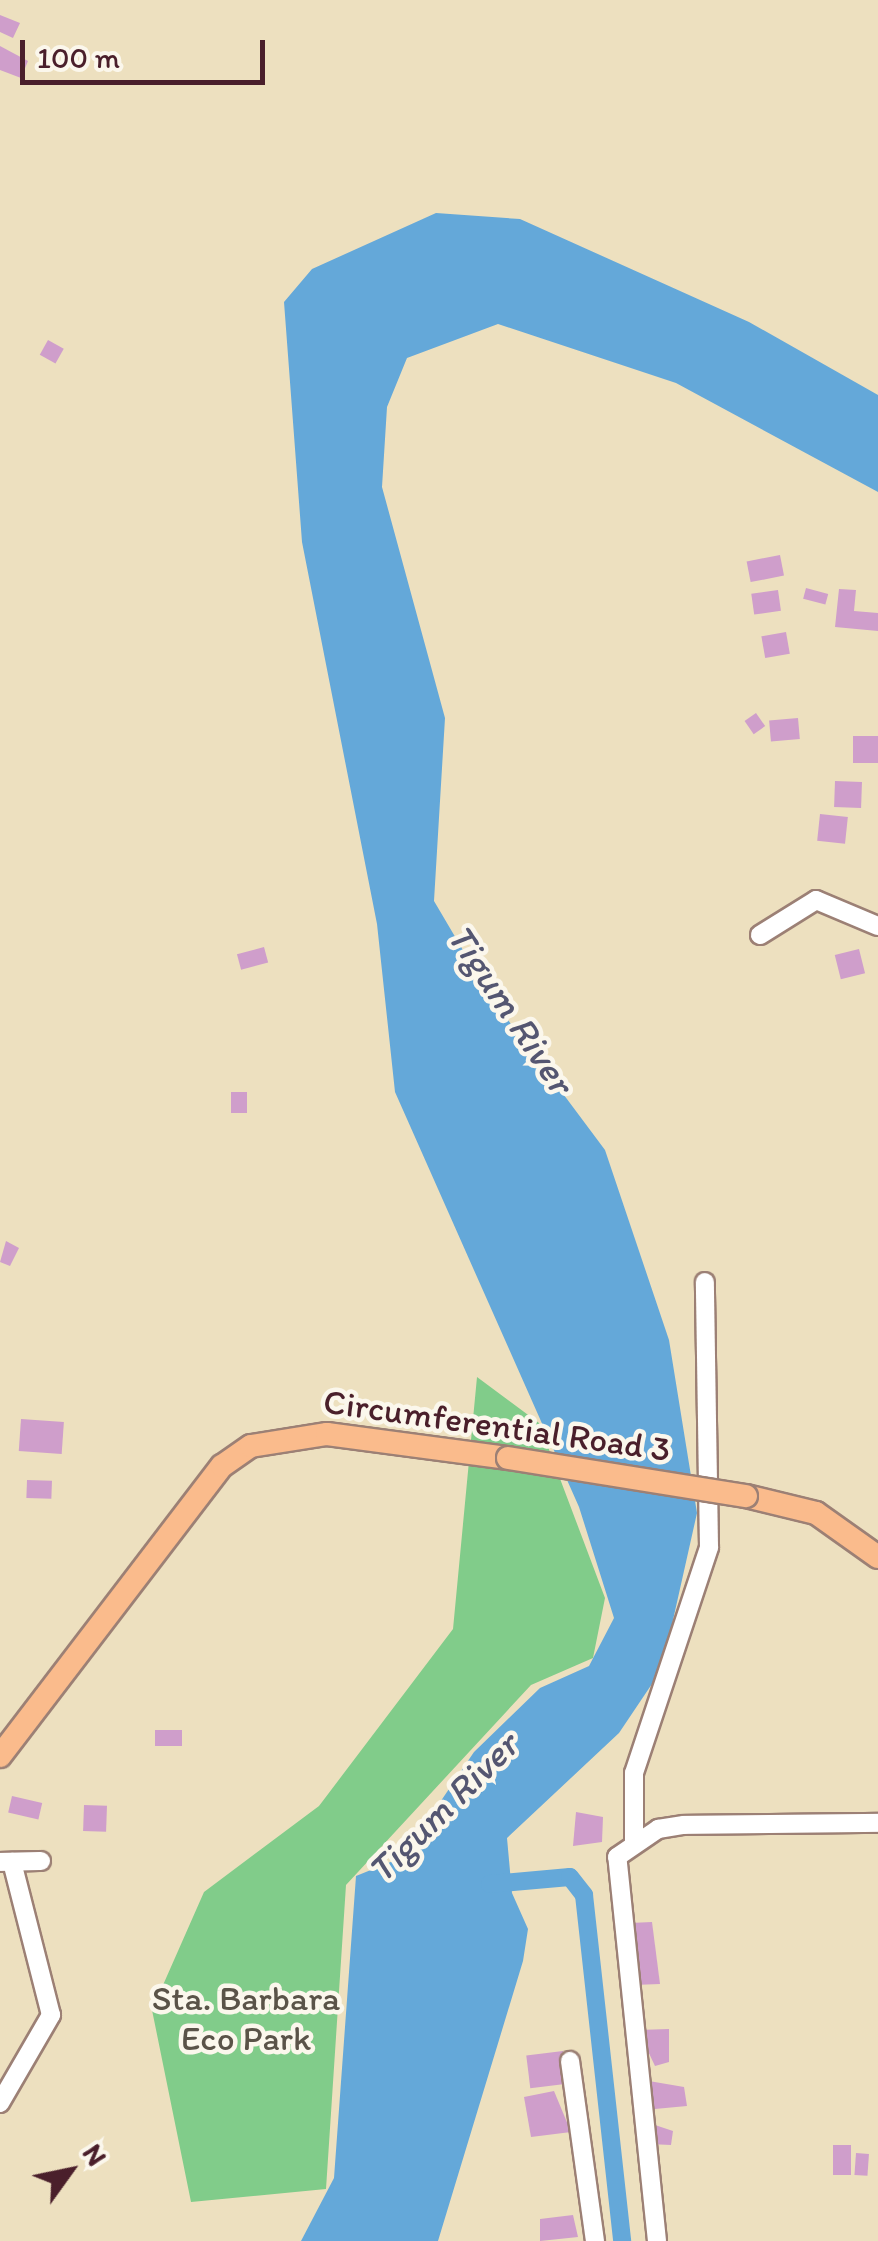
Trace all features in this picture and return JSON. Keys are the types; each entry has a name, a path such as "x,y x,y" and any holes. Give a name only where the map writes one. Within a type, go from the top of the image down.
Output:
{"main road":[{"name":"Circumferential Road 3","path":"0,1756 222,1466 251,1446 327,1434 746,1496 816,1512 878,1557"}],"street":[{"path":"760,935 816,900 878,926"},
{"path":"634,1841 634,1774 709,1547 705,1282"},
{"path":"657,2241 616,1882 617,1857 634,1841 684,1826 878,1823"},
{"path":"0,2104 52,2015 6,1862 41,1861"},
{"path":"570,2062 595,2241"}],"green space":[{"name":"Sta. Barbara Eco Park","path":"477,1377 539,1423 605,1598 593,1658 531,1685 346,1885 326,2189 191,2202 152,2010 204,1892 319,1806 453,1629"}],"water":[{"name":"Tigum River","path":"436,213 520,219 749,322 878,395 878,492 676,383 498,324 407,358 387,407 382,487 445,718 434,901 490,996 605,1150 669,1340 697,1513 662,1669 619,1733 507,1838 512,1893 528,1929 523,1961 438,2241 301,2241 334,2178 356,1876 403,1857 474,1752 540,1688 589,1666 614,1618 579,1507 395,1092 377,924 302,542 284,302 312,269"}],"building":[{"path":"0,15 20,23 13,38 0,32"},
{"path":"0,46 28,61 21,78 0,70"},
{"path":"48,340 64,349 56,364 40,355"},
{"path":"780,555 784,576 751,582 747,561"},
{"path":"806,588 828,594 825,605 803,599"},
{"path":"839,589 856,590 854,611 878,613 878,631 835,627"},
{"path":"778,590 781,611 754,615 751,594"},
{"path":"786,632 790,654 765,658 761,636"},
{"path":"756,713 765,726 754,734 745,721"},
{"path":"798,718 800,739 771,741 769,721"},
{"path":"853,736 878,736 878,763 853,763"},
{"path":"835,781 862,782 861,808 834,807"},
{"path":"820,814 848,817 845,844 817,841"},
{"path":"264,947 268,962 241,970 237,954"},
{"path":"859,949 865,973 841,979 835,955"},
{"path":"231,1092 247,1092 247,1113 231,1113"},
{"path":"6,1241 19,1248 10,1266 0,1262"},
{"path":"21,1419 64,1422 62,1454 19,1451"},
{"path":"27,1480 52,1481 51,1499 26,1498"},
{"path":"155,1730 182,1730 182,1746 155,1746"},
{"path":"12,1796 42,1803 38,1820 8,1813"},
{"path":"84,1805 107,1806 106,1832 83,1831"},
{"path":"576,1812 603,1817 602,1842 573,1846"},
{"path":"652,1922 660,1984 634,1985 630,1923"},
{"path":"669,2029 669,2062 655,2066 638,2030"},
{"path":"563,2051 567,2084 530,2088 526,2056"},
{"path":"643,2080 684,2087 687,2106 644,2110"},
{"path":"554,2091 571,2132 531,2137 524,2097"},
{"path":"646,2122 673,2131 671,2145 649,2144"},
{"path":"833,2145 851,2145 851,2175 833,2175"},
{"path":"856,2153 869,2154 867,2176 854,2175"},
{"path":"573,2215 578,2237 540,2241 540,2219"}],"waterway":[{"path":"490,1884 570,1877 584,1895 622,2241"}]}
